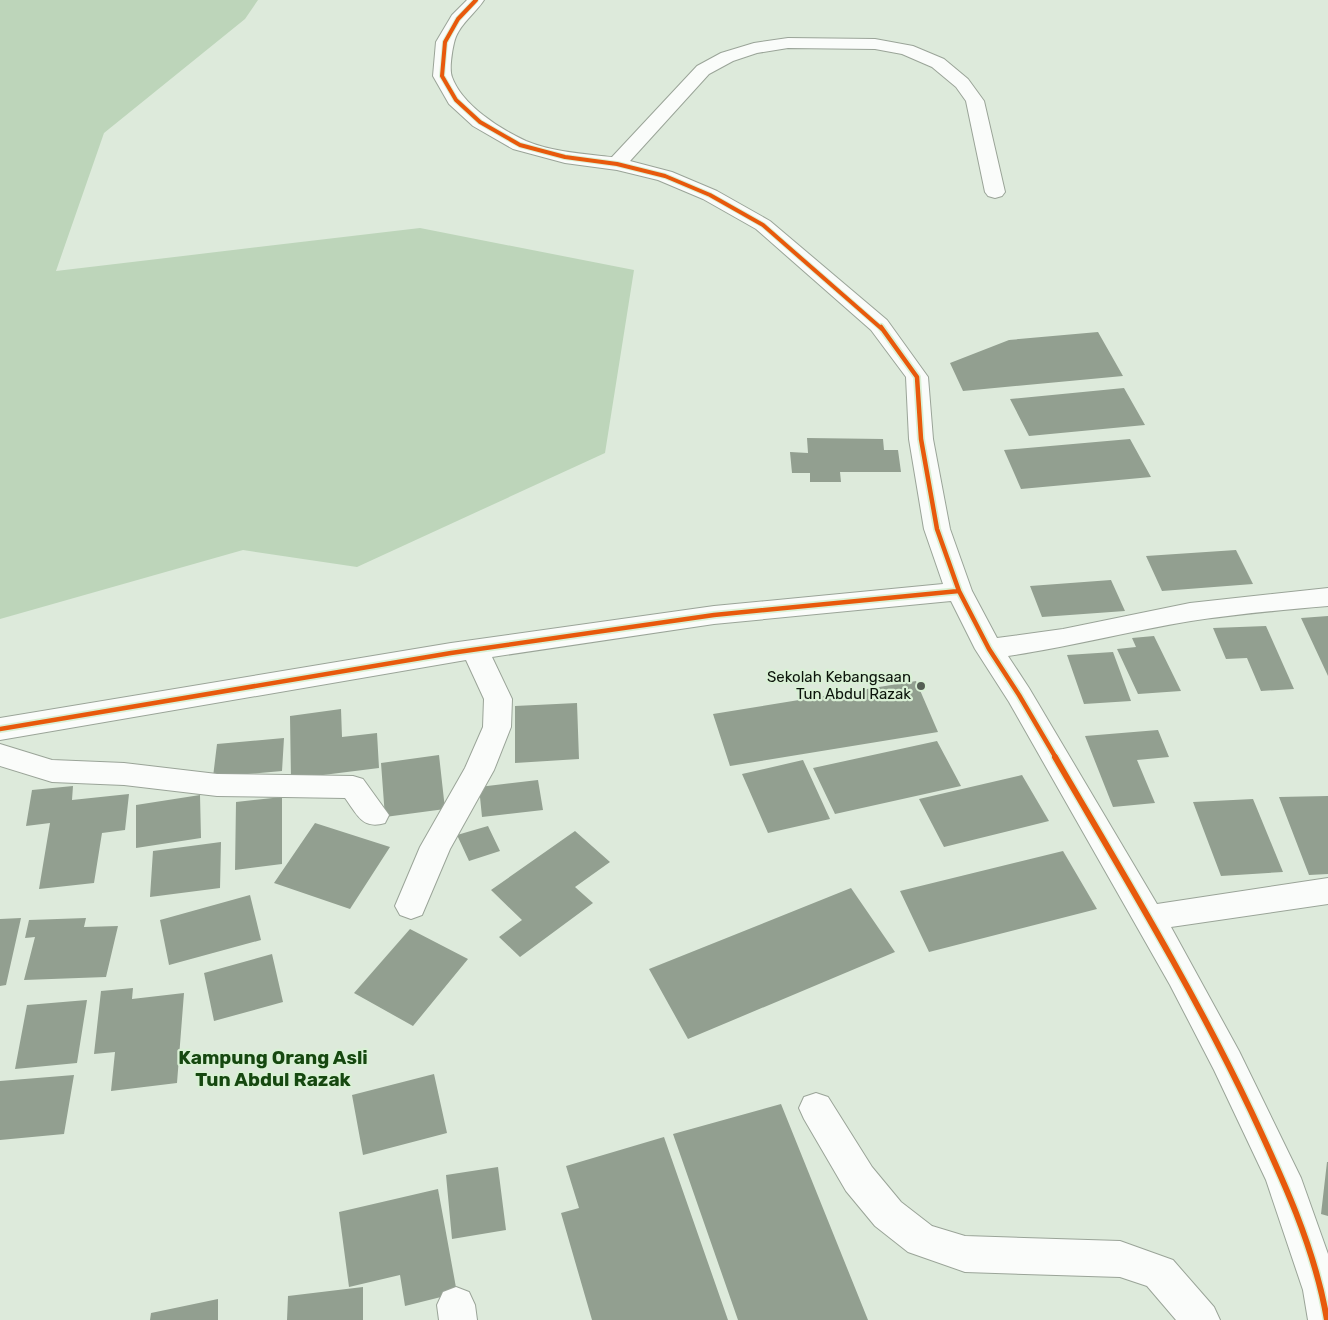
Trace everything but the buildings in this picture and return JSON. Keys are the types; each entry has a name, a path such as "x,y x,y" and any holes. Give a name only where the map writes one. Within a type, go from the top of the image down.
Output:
{"street":[{"path":"476,0 458,19 446,42 442,76 456,100 480,122 520,144 565,157 617,164 665,176 710,195 763,225 879,325 916,377 921,439 938,529 959,591 989,649 1019,695 1182,975 1227,1061 1283,1178 1322,1290 1327,1320"},
{"path":"617,164 702,70 727,57 754,48 788,43 875,44 908,50 938,63 962,83 975,101 995,192"},
{"path":"0,729 475,650 714,615 959,591"},
{"path":"989,649 1063,638 1190,612 1328,597"},
{"path":"412,906 435,847 479,770 497,727 498,698 475,650"},
{"path":"0,755 52,771 124,774 216,786 353,787 374,815"},
{"path":"1149,918 1328,892"},
{"path":"816,1108 859,1179 888,1214 921,1240 965,1254 1120,1259 1160,1273 1201,1320"}],"green space":[{"path":"0,0 258,0 245,19 104,133 56,271 420,228 634,270 605,453 357,567 243,550 0,619"}],"cycle path":[{"path":"476,0 458,19 445,42 442,76 456,100 480,122 520,145 565,157 617,164 665,176 710,195 763,225 879,325 917,377 921,439 937,529 959,591 989,649 1019,695 1182,975 1227,1061 1283,1178 1322,1290 1327,1320"},
{"path":"0,729 451,653 714,615 959,591"}],"place":[{"name":"Sekolah Kebangsaan Tun Abdul Razak","path":"921,686"}],"district":[{"name":"Kampung Orang Asli Tun Abdul Razak","path":"273,1068"}]}
